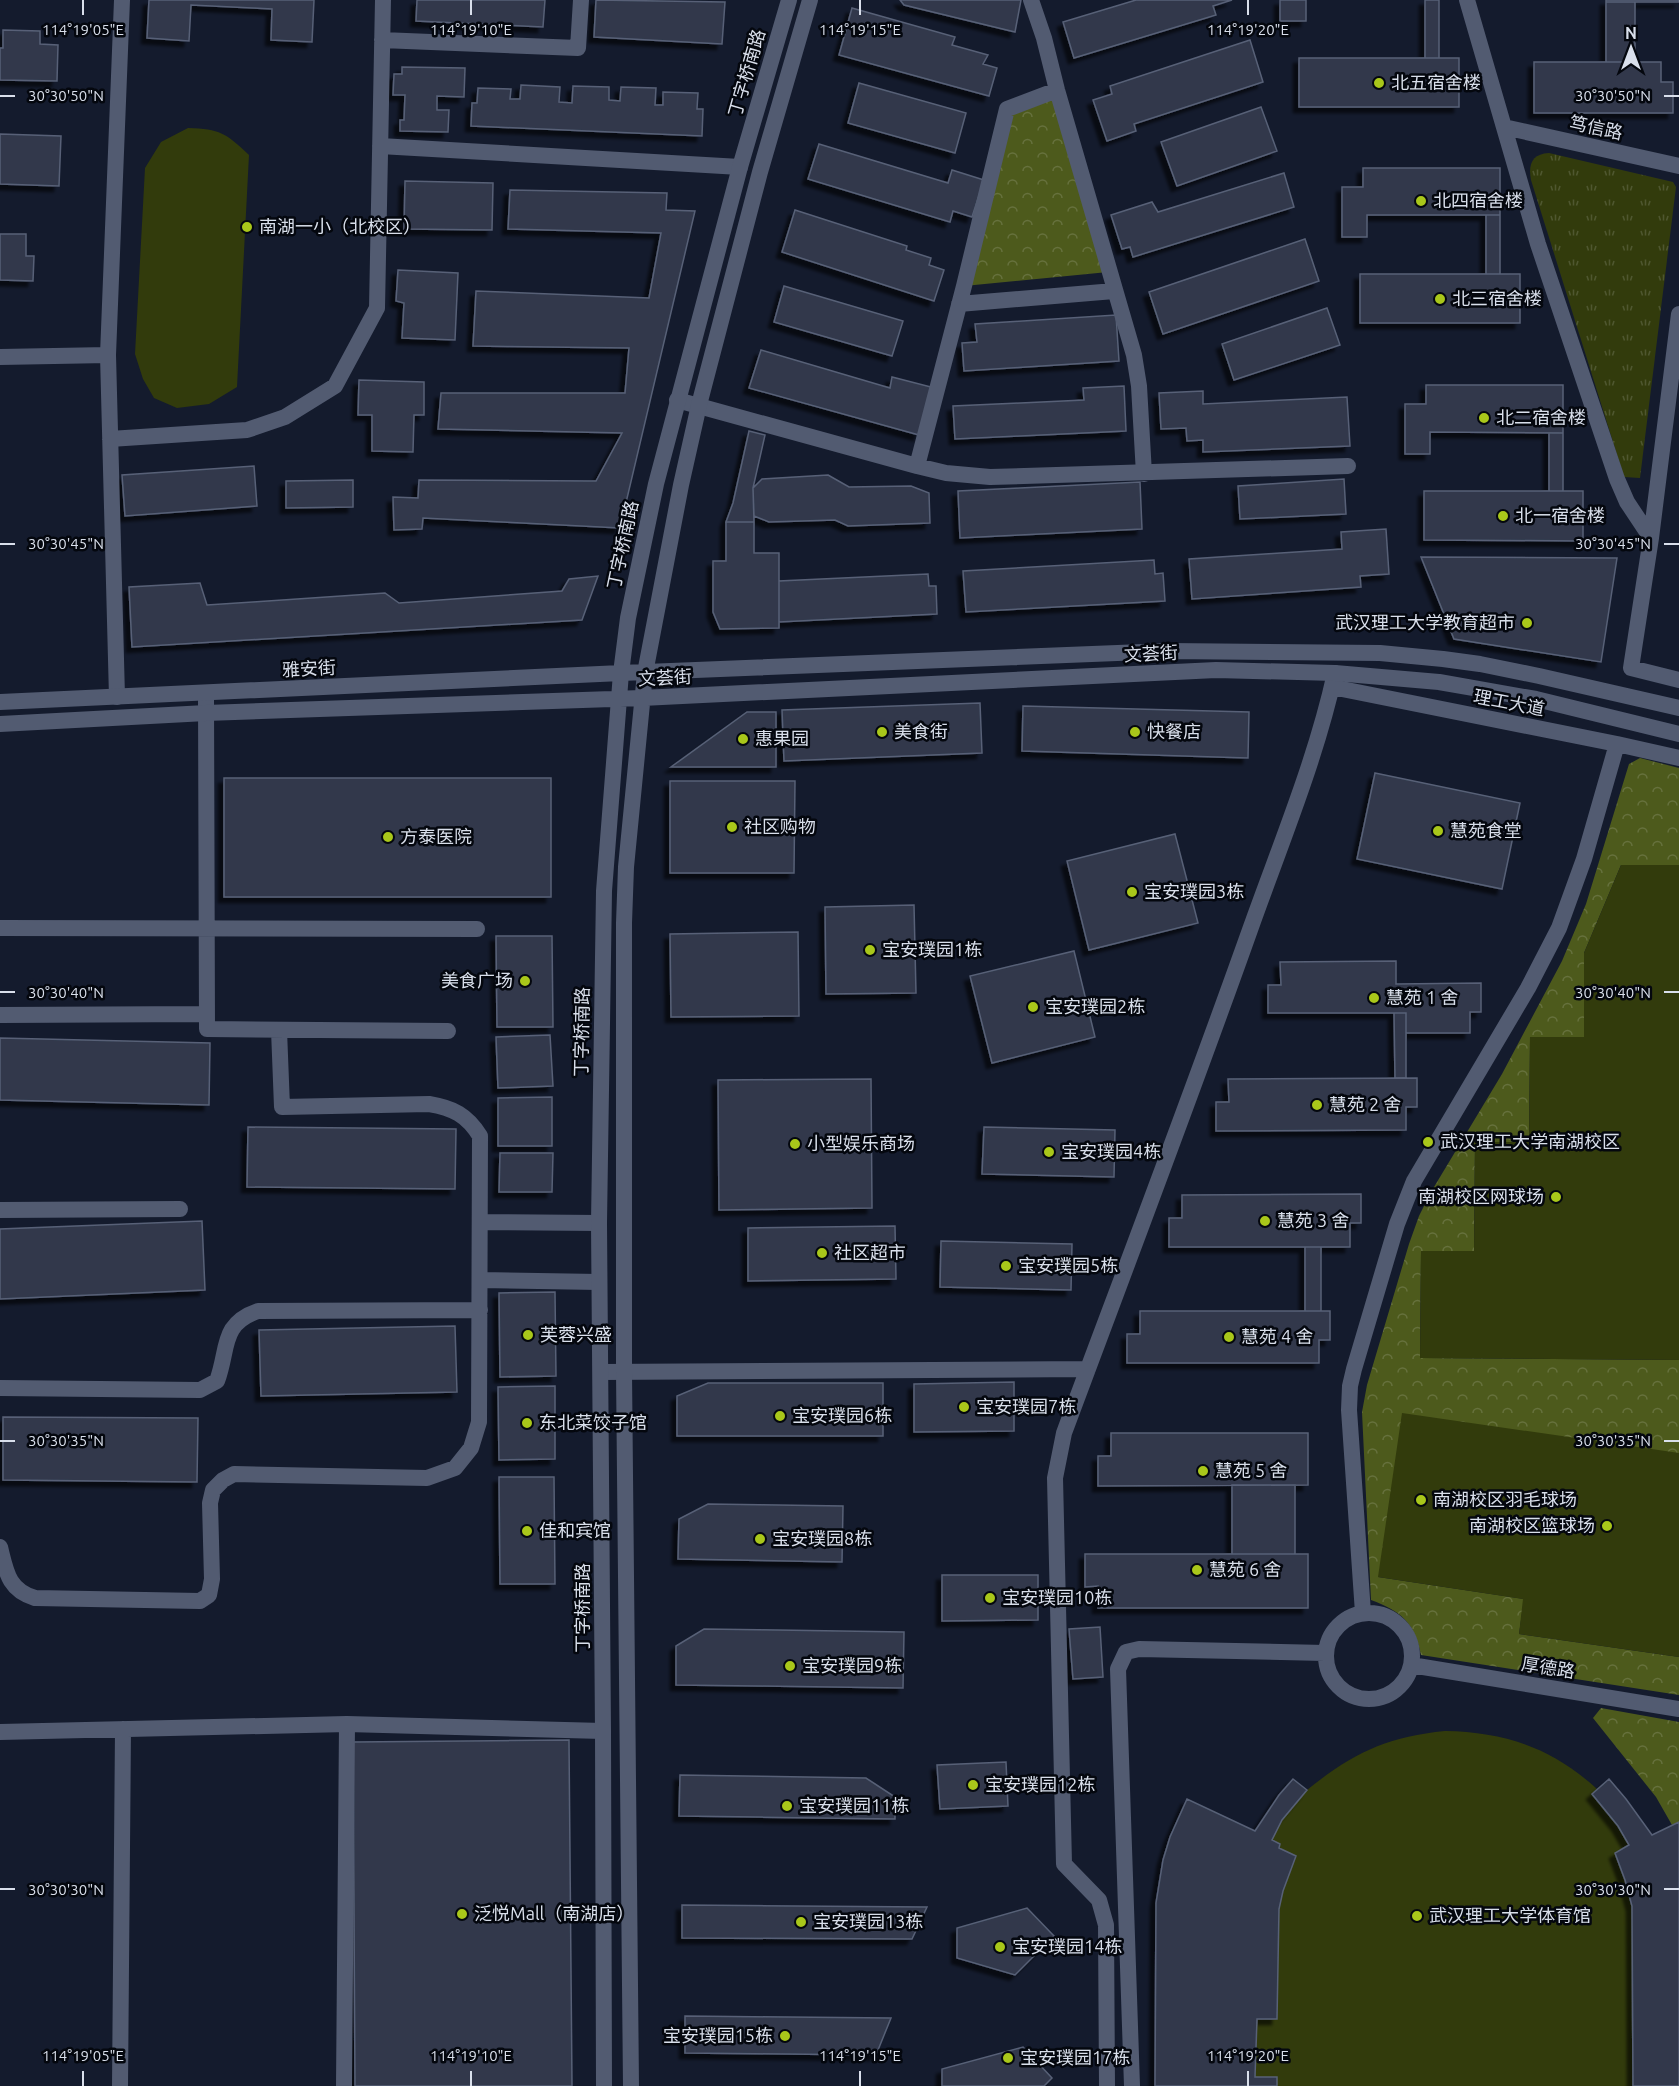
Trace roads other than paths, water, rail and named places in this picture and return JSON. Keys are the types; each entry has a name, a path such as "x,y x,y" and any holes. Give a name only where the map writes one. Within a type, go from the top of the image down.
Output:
{"street":[{"path":"117,697 108,355 122,0"},
{"path":"110,439 247,430 285,417 335,386 377,308 383,0"},
{"path":"382,40 578,48 581,0"},
{"name":"丁字桥南路","path":"604,2086 599,1223 604,891 618,699 628,618 643,539 677,400 740,167 789,0"},
{"path":"631,2086 624,1372 626,867 645,672 679,496 699,405 760,172 810,0"},
{"path":"1031,0 1044,38 1137,368 1144,474"},
{"path":"1467,0 1538,244 1617,479 1627,502 1651,538"},
{"path":"917,466 1007,109 1057,90"},
{"name":"笃信路","path":"1504,128 1679,166"},
{"path":"380,147 740,167"},
{"path":"959,304 1114,291"},
{"path":"1679,314 1651,538 1631,668 1679,680"},
{"path":"0,357 108,355"},
{"path":"677,400 946,473 990,477 1348,466"},
{"name":"文荟街","path":"621,673 1167,651 1380,653 1480,664 1608,690 1679,708"},
{"name":"文荟街","path":"618,699 1216,670 1333,680 1472,686 1679,734"},
{"name":"雅安街","path":"0,702 621,673"},
{"path":"1107,2086 1106,1925 1099,1900 1064,1864 1054,1478 1064,1433 1205,1058 1305,776 1333,680"},
{"name":"理工大道","path":"1333,680 1679,758"},
{"path":"206,693 207,1029 448,1031"},
{"path":"0,724 206,713 618,699"},
{"path":"1363,1614 1349,1410 1352,1378 1364,1336 1397,1224 1414,1181 1528,988 1559,928 1584,859 1617,744"},
{"path":"0,928 477,929"},
{"path":"0,1015 207,1014"},
{"path":"0,1547 13,1586 23,1594 35,1598 200,1601 209,1595 212,1579 210,1503 213,1490 223,1480 234,1474 427,1478 454,1468 471,1448 479,1422 480,1136 461,1113 448,1107 429,1104 282,1107 279,1030"},
{"path":"0,1210 180,1209"},
{"path":"480,1222 599,1223"},
{"path":"480,1280 599,1282"},
{"path":"0,1388 200,1390 217,1381 231,1328 243,1316 258,1311 480,1310"},
{"path":"600,1372 1088,1369"},
{"path":"1363,1614 1384,1615 1401,1627 1410,1644 1411,1665 1402,1684 1394,1691 1384,1696 1363,1699 1343,1691 1335,1683 1329,1674 1326,1653 1331,1635 1337,1626 1354,1616 1363,1614"},
{"path":"1132,2086 1118,1681 1121,1659 1126,1652 1139,1649 1326,1653"},
{"name":"厚德路","path":"1411,1665 1679,1709"},
{"path":"0,1732 347,1724 603,1731"},
{"path":"344,2086 347,1724"},
{"path":"120,2086 123,1729"}],"place":[{"name":"北五宿舍楼","path":"1379,83"},
{"name":"北四宿舍楼","path":"1421,201"},
{"name":"南湖一小（北校区）","path":"247,227"},
{"name":"北三宿舍楼","path":"1440,299"},
{"name":"北二宿舍楼","path":"1484,418"},
{"name":"北一宿舍楼","path":"1503,516"},
{"name":"武汉理工大学教育超市","path":"1527,623"},
{"name":"美食街","path":"882,732"},
{"name":"快餐店","path":"1135,732"},
{"name":"惠果园","path":"743,739"},
{"name":"社区购物","path":"732,827"},
{"name":"慧苑食堂","path":"1438,831"},
{"name":"方泰医院","path":"388,837"},
{"name":"宝安璞园3栋","path":"1132,892"},
{"name":"宝安璞园1栋","path":"870,950"},
{"name":"美食广场","path":"525,981"},
{"name":"慧苑 1 舍","path":"1374,998"},
{"name":"宝安璞园2栋","path":"1033,1007"},
{"name":"慧苑 2 舍","path":"1317,1105"},
{"name":"武汉理工大学南湖校区","path":"1428,1142"},
{"name":"小型娱乐商场","path":"795,1144"},
{"name":"宝安璞园4栋","path":"1049,1152"},
{"name":"南湖校区网球场","path":"1556,1197"},
{"name":"慧苑 3 舍","path":"1265,1221"},
{"name":"社区超市","path":"822,1253"},
{"name":"宝安璞园5栋","path":"1006,1266"},
{"name":"芙蓉兴盛","path":"528,1335"},
{"name":"慧苑 4 舍","path":"1229,1337"},
{"name":"宝安璞园7栋","path":"964,1407"},
{"name":"宝安璞园6栋","path":"780,1416"},
{"name":"东北菜饺子馆","path":"527,1423"},
{"name":"慧苑 5 舍","path":"1203,1471"},
{"name":"南湖校区羽毛球场","path":"1421,1500"},
{"name":"南湖校区篮球场","path":"1607,1526"},
{"name":"佳和宾馆","path":"527,1531"},
{"name":"宝安璞园8栋","path":"760,1539"},
{"name":"慧苑 6 舍","path":"1197,1570"},
{"name":"宝安璞园10栋","path":"990,1598"},
{"name":"宝安璞园9栋","path":"790,1666"},
{"name":"宝安璞园12栋","path":"973,1785"},
{"name":"宝安璞园11栋","path":"787,1806"},
{"name":"泛悦Mall（南湖店）","path":"462,1914"},
{"name":"武汉理工大学体育馆","path":"1417,1916"},
{"name":"宝安璞园13栋","path":"801,1922"},
{"name":"宝安璞园14栋","path":"1000,1947"},
{"name":"宝安璞园15栋","path":"785,2036"},
{"name":"宝安璞园17栋","path":"1008,2058"}]}
